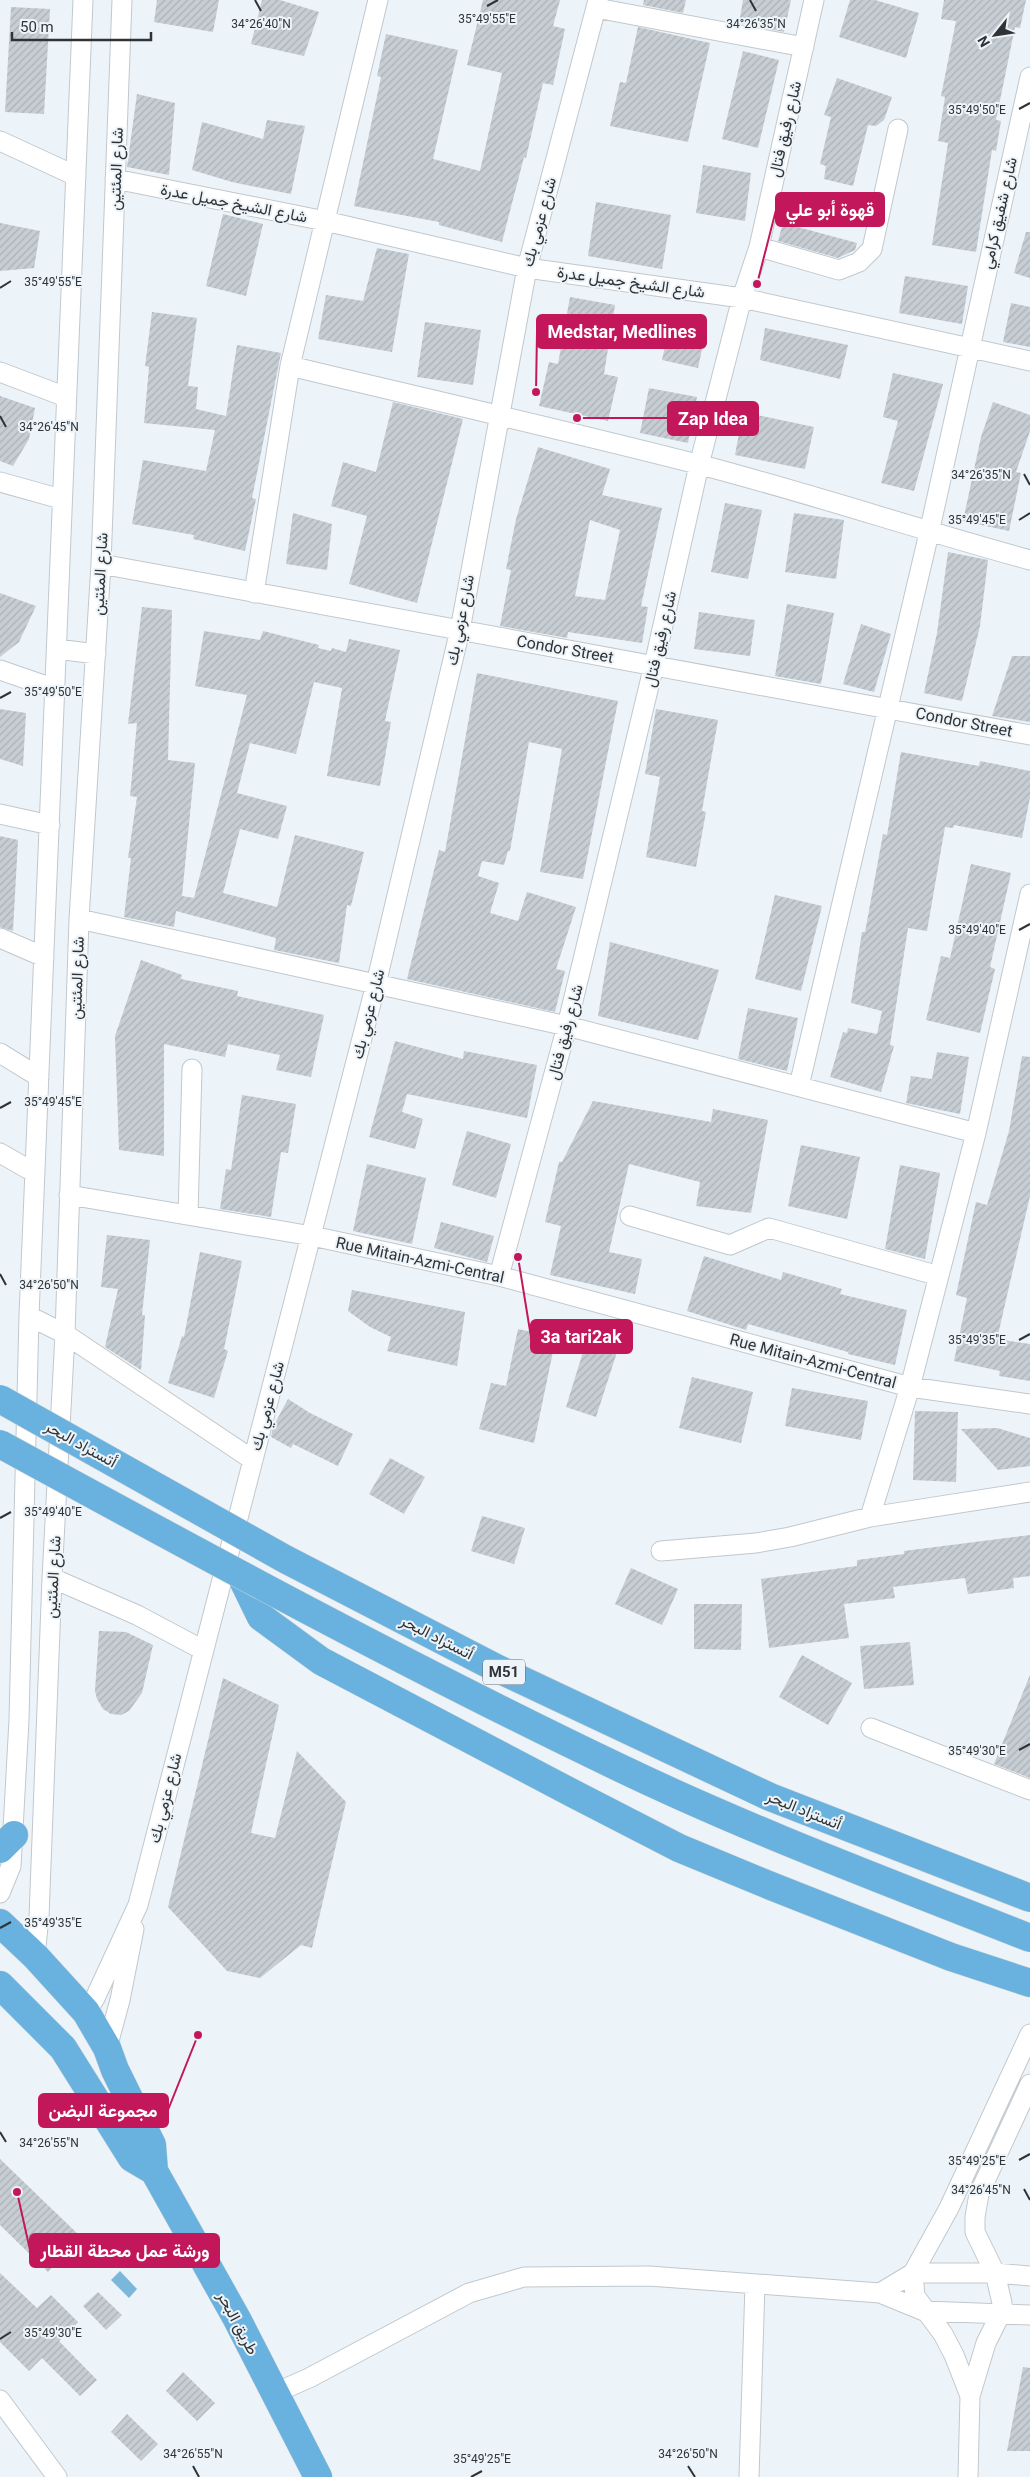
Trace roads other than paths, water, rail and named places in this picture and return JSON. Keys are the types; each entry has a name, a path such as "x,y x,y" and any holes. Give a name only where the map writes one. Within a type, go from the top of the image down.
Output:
{"highway":[{"name":"أتستراد البحر","path":"0,1399 285,1559 496,1668 770,1797 1030,1898"},
{"name":"M51","path":"0,1444 241,1576 473,1696 618,1767 776,1838 1030,1938"},
{"path":"241,1576 261,1617 320,1661 584,1799 679,1848 771,1886 951,1957 1030,1983"},
{"name":"طريق البحر","path":"0,1923 35,1956 96,2031 152,2144 154,2171 275,2393 318,2477"},
{"path":"0,1985 63,2048 132,2158 154,2171"},
{"path":"63,2048 96,2031"}],"street":[{"name":"شارع المئتين","path":"0,1893 11,1866 7,1842 19,1720 29,1316 56,689 61,499 83,0"},
{"name":"شارع المئتين","path":"35,1956 39,1917 52,1578 65,1334 79,920 101,564 122,0"},
{"path":"254,593 290,366 378,0"},
{"name":"شارع رفيق فتال","path":"499,1276 567,1026 700,465 742,298 759,247 814,0"},
{"path":"597,4 804,47"},
{"name":"شارع عزمي بك","path":"96,2031 95,1998 138,1905 376,984 460,630 527,268 597,4"},
{"name":"شارع شفيق كرامي","path":"799,1086 929,533 1030,78"},
{"path":"759,247 839,270 859,262 872,249 898,130"},
{"path":"0,141 76,176"},
{"name":"شارع الشيخ جميل عدرة","path":"115,179 324,221 527,268 742,298 1030,361"},
{"path":"290,366 700,465 819,497 929,533 1030,560"},
{"path":"0,372 66,397"},
{"path":"0,482 61,499"},
{"name":"Condor Street","path":"101,564 1030,735"},
{"path":"57,649 96,654"},
{"path":"0,670 56,689"},
{"path":"0,814 50,825"},
{"path":"870,1517 910,1387 976,1133 1030,894"},
{"path":"79,920 567,1026 976,1133"},
{"path":"0,938 44,957"},
{"path":"0,1054 39,1077"},
{"path":"188,1215 192,1068"},
{"path":"0,1153 35,1173"},
{"name":"Rue Mitain-Azmi-Central","path":"69,1195 312,1236 499,1276 910,1387 1030,1404"},
{"path":"630,1216 730,1245 769,1228 939,1276"},
{"path":"29,1316 65,1334 253,1460"},
{"path":"661,1551 756,1543 790,1537 870,1517 1030,1492"},
{"path":"52,1578 137,1615 203,1650"},
{"path":"871,1728 1030,1790"},
{"path":"96,2031 120,2000 138,1905"},
{"path":"970,2396 954,2355 943,2334 924,2311 915,2296 913,2274 949,2208 1030,2034"},
{"path":"968,2477 970,2396 986,2343 1001,2313 1002,2297 995,2273 975,2232 979,2194 1030,2084"},
{"path":"880,2293 913,2274 995,2273 1030,2276"},
{"path":"275,2393 309,2378 469,2293 524,2277 649,2276 880,2293 924,2311 1030,2315"},
{"path":"749,2477 755,2284"},
{"path":"0,2400 57,2477"}],"water":[{"path":"120,2271 137,2289 129,2298 111,2280"}],"place":[{"name":"قهوة أبو علي","path":"757,284"},
{"name":"Medstar, Medlines","path":"536,392"},
{"name":"Zap Idea","path":"577,418"},
{"name":"3a tari2ak","path":"518,1257"},
{"name":"مجموعة البضن","path":"198,2035"},
{"name":"ورشة عمل محطة القطار","path":"17,2192"}]}
